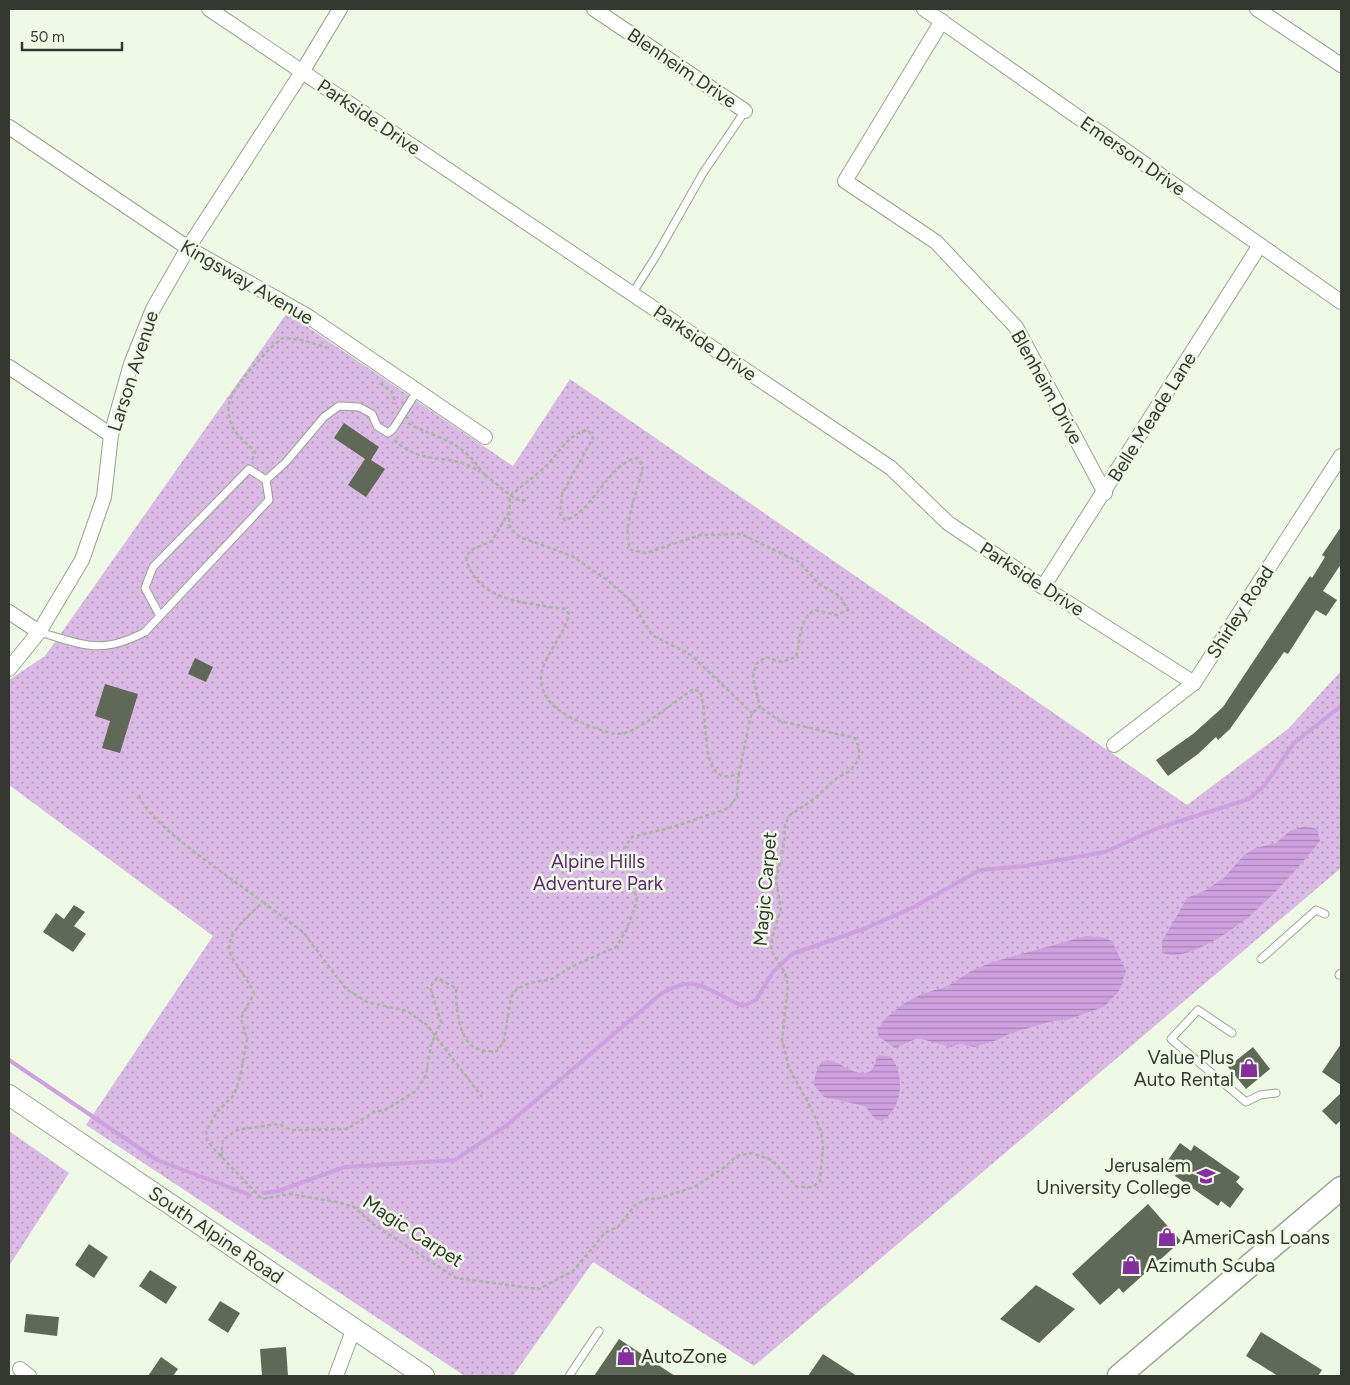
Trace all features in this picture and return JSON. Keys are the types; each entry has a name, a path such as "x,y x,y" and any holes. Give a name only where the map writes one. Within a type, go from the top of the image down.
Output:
{"main road":[{"name":"South Alpine Road","path":"9,1095 424,1376"},
{"path":"1119,1376 1341,1188"}],"street":[{"name":"Parkside Drive","path":"209,9 891,468 948,523 1043,587 1194,683"},
{"name":"Larson Avenue","path":"9,669 39,632 82,560 104,497 111,435 131,364 152,309 188,248 302,72 340,9"},
{"name":"Blenheim Drive","path":"594,9 745,111"},
{"name":"Emerson Drive","path":"924,9 1341,302"},
{"path":"1257,9 1341,65"},
{"name":"Blenheim Drive","path":"942,21 845,180 936,242 1016,328 1104,493"},
{"name":"Kingsway Avenue","path":"9,127 188,248 309,317 485,437"},
{"name":"Belle Meade Lane","path":"1043,587 1260,245"},
{"path":"9,366 111,435"},
{"name":"Shirley Road","path":"1114,745 1194,683 1341,456"},
{"path":"9,612 39,632"},
{"path":"336,1376 354,1328"}],"lane":[{"path":"632,294 703,174 745,111"},
{"path":"266,480 286,462 324,417 339,406 359,407 365,410 372,414 377,426 388,433 393,429 417,391"},
{"path":"39,632 87,646 106,647 126,642 145,632 269,500 266,480 249,469 153,567 146,588 160,616"},
{"path":"1261,959 1316,910 1325,914"},
{"path":"1232,1034 1198,1010 1171,1038 1246,1102 1260,1096 1276,1094"},
{"path":"569,1376 599,1331"}],"path":[{"path":"221,1157 223,1140 237,1130 279,1124 291,1130 347,1129 374,1112 385,1110 416,1091 426,1075 435,1034 441,1022 430,987 437,978 456,988 460,1027 466,1039 480,1050 497,1052 504,1041 511,997 517,989 530,983 552,979 571,966 616,947 626,931 637,901 632,874 619,856 632,836 673,827 729,808 737,796 739,773 752,713 760,707 753,677 756,664 766,657 781,662 792,660 796,657 800,630 807,615 814,610 837,616 848,610 840,596 819,584 799,562 741,534 700,535 646,552 631,550 628,545 629,513 639,488 644,466 637,458 628,459 619,466 574,516 565,520 560,514 562,494 593,438 588,430 581,431 548,464 510,496 509,525 520,537 572,556 614,586 632,602 652,635 691,655 752,713"},
{"path":"388,433 403,448 418,456 472,466 515,500 528,501"},
{"path":"509,512 492,541 472,550 466,557 474,576 500,598 538,607 565,609 569,614 562,634 542,667 542,687 546,697 571,719 610,733 624,733 658,714 693,689 700,692 707,721 707,754 712,767 720,774 733,776 739,773"},
{"name":"Magic Carpet","path":"221,1157 262,1199 290,1194 337,1202 354,1207 373,1224 456,1278 478,1283 540,1290 573,1271 605,1233 619,1226 635,1205 694,1187 738,1156 751,1153 772,1160 797,1187 813,1187 820,1181 823,1147 821,1131 789,1068 784,1054 782,1040 788,986 785,973 774,958 771,950 772,938 781,909 776,881 784,843 785,825 790,816 814,799 837,778 850,771 859,759 859,748 855,738 780,721 760,707"},
{"path":"140,795 141,802 154,818 180,840 302,932 346,989 366,1002 407,1010 417,1016 435,1034 482,1097"},
{"path":"221,1157 208,1140 206,1131 217,1112 234,1094 240,1077 247,1039 241,1018 254,993 228,949 230,939 239,926 263,902"}],"green space":[{"name":"Alpine Hills Adventure Park","path":"287,313 513,466 570,379 1187,805 1288,729 1341,671 1341,868 754,1366 593,1262 513,1376 465,1376 86,1125 213,936 9,785 9,680 45,656"},
{"path":"9,1131 69,1173 9,1266"}],"shaded area":[{"path":"1305,826 1317,829 1320,841 1287,880 1251,915 1221,937 1194,950 1171,955 1162,952 1162,941 1187,898 1206,890 1225,877 1244,855 1256,848 1276,843 1290,831"},
{"path":"1086,936 1101,937 1112,941 1126,971 1119,991 1104,1007 1066,1020 1053,1021 1011,1033 997,1040 974,1047 959,1044 951,1047 918,1038 895,1048 879,1037 877,1030 885,1019 903,1004 922,994 948,986 971,971 993,962"},
{"path":"878,1055 891,1057 899,1073 900,1083 900,1092 894,1109 881,1121 875,1119 865,1106 824,1097 814,1085 817,1070 822,1062 829,1060 852,1071 869,1072 874,1067"}],"building":[{"path":"344,423 379,447 371,460 385,469 366,497 348,485 365,459 334,438"},
{"path":"1341,527 1341,564 1323,591 1337,600 1326,616 1316,610 1288,654 1284,652 1230,729 1218,740 1216,737 1198,754 1168,776 1156,760 1193,734 1223,707 1310,576 1312,578 1325,557 1322,555"},
{"path":"195,658 213,667 206,682 188,674"},
{"path":"105,684 138,694 120,753 102,748 110,721 95,716"},
{"path":"74,905 85,912 74,926 86,934 73,952 43,932 56,913 64,919"},
{"path":"1341,1044 1341,1085 1322,1072"},
{"name":"Value Plus Auto Rental","path":"1253,1047 1270,1069 1246,1089 1228,1067"},
{"path":"1341,1093 1341,1120 1336,1125 1322,1111"},
{"path":"1180,1143 1191,1151 1194,1145 1240,1177 1236,1182 1244,1189 1230,1208 1221,1201 1218,1206 1175,1176 1178,1171 1166,1163"},
{"path":"1148,1204 1181,1241 1123,1293 1119,1288 1100,1305 1072,1274"},
{"path":"89,1244 108,1257 94,1278 75,1265"},
{"path":"150,1270 177,1287 166,1304 139,1286"},
{"path":"1036,1285 1075,1309 1039,1343 1000,1319"},
{"path":"220,1301 240,1313 228,1333 208,1320"},
{"path":"26,1314 59,1317 57,1336 24,1332"},
{"path":"1261,1332 1322,1370 1318,1376 1278,1376 1246,1356"},
{"name":"AutoZone","path":"619,1339 675,1376 594,1376"},
{"path":"286,1347 288,1376 262,1376 260,1349"},
{"path":"823,1354 857,1376 808,1376"},
{"path":"161,1357 178,1369 173,1376 148,1376"}],"waterway":[{"path":"265,1193 278,1191 345,1167 455,1160 507,1125 662,993 679,985 699,985 743,1006 756,1000 773,972 792,954 866,928 912,908 980,870 1025,866 1105,852 1158,828 1249,799 1264,786 1294,743 1341,706"},
{"path":"9,1060 157,1160 250,1195"}],"place":[{"name":"Value Plus Auto Rental","path":"1249,1068"},
{"name":"Jerusalem University College","path":"1206,1176"},
{"name":"AmeriCash Loans","path":"1167,1237"},
{"name":"Azimuth Scuba","path":"1131,1265"},
{"name":"AutoZone","path":"626,1356"}]}
